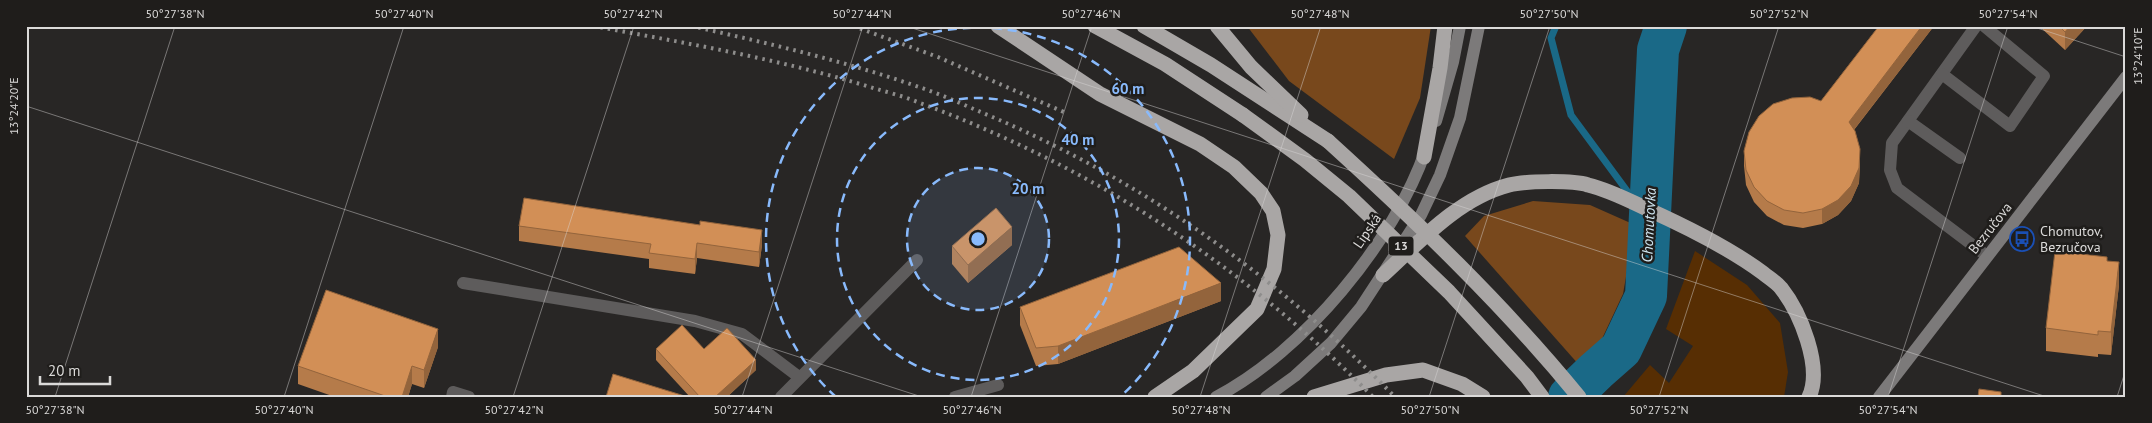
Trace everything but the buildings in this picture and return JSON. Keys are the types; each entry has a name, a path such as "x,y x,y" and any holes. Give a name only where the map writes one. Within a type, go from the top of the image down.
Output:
{"highway":[{"path":"998,26 1100,94 1200,144 1234,167 1261,193 1273,211 1278,235 1274,269 1257,309 1194,371 1156,397"},
{"name":"13","path":"1095,26 1165,64 1243,115 1305,160 1349,196 1449,292 1527,377 1542,397"},
{"name":"13","path":"1144,26 1211,65 1328,141 1380,188 1479,284 1554,367 1578,397"},
{"path":"1217,26 1251,67 1328,141"},
{"path":"1424,157 1440,68 1445,26"},
{"path":"1384,274 1424,236 1464,204 1509,185 1554,182 1586,184 1610,192 1679,224 1749,262 1780,287 1804,330 1814,362 1812,391 1809,397"},
{"path":"1314,397 1386,375 1422,370 1462,384 1483,397"}],"street":[{"name":"Lipská","path":"1216,397 1274,358 1312,325 1377,245 1404,201 1424,157 1453,62 1460,26"},
{"path":"1266,397 1295,376 1331,343 1361,307 1421,214 1440,175 1460,118 1479,26"},
{"name":"Bezručova","path":"1879,397 2126,78"}],"lane":[{"path":"1976,26 1892,143 1890,170 1897,188 1987,256"},
{"path":"1942,74 2010,126 2044,76 1984,26"},
{"path":"1908,121 1960,158"},
{"path":"780,397 917,260"},
{"path":"463,283 695,321 742,334 799,377"},
{"path":"955,397 998,385"},
{"path":"452,397 454,392 469,397"}],"shaded area":[{"path":"1247,26 1431,26 1420,98 1394,159 1289,81"},
{"path":"1533,201 1590,205 1635,225 1623,294 1600,343 1580,366 1465,236 1484,216"},
{"path":"1695,251 1747,285 1780,323 1788,372 1784,397 1623,397 1650,365 1669,383 1693,346 1666,329"}],"waterway":[{"path":"1556,26 1551,38 1571,115 1633,199"},
{"name":"Chomutovka","path":"1569,397 1621,349 1646,296 1658,50 1666,26"},
{"name":"Chomutovka","path":"1643,212 1650,221"}],"railway":[{"path":"593,26 732,52 836,77 895,94 984,129 1046,158 1105,190 1163,225 1219,263 1324,349 1373,397"},
{"path":"691,26 834,61 927,90 1041,139 1097,168 1203,234 1254,271 1303,311 1395,397"},
{"path":"853,26 938,57 1066,113"}],"place":[{"name":"Chomutov, Bezručova","path":"2022,239"}]}
